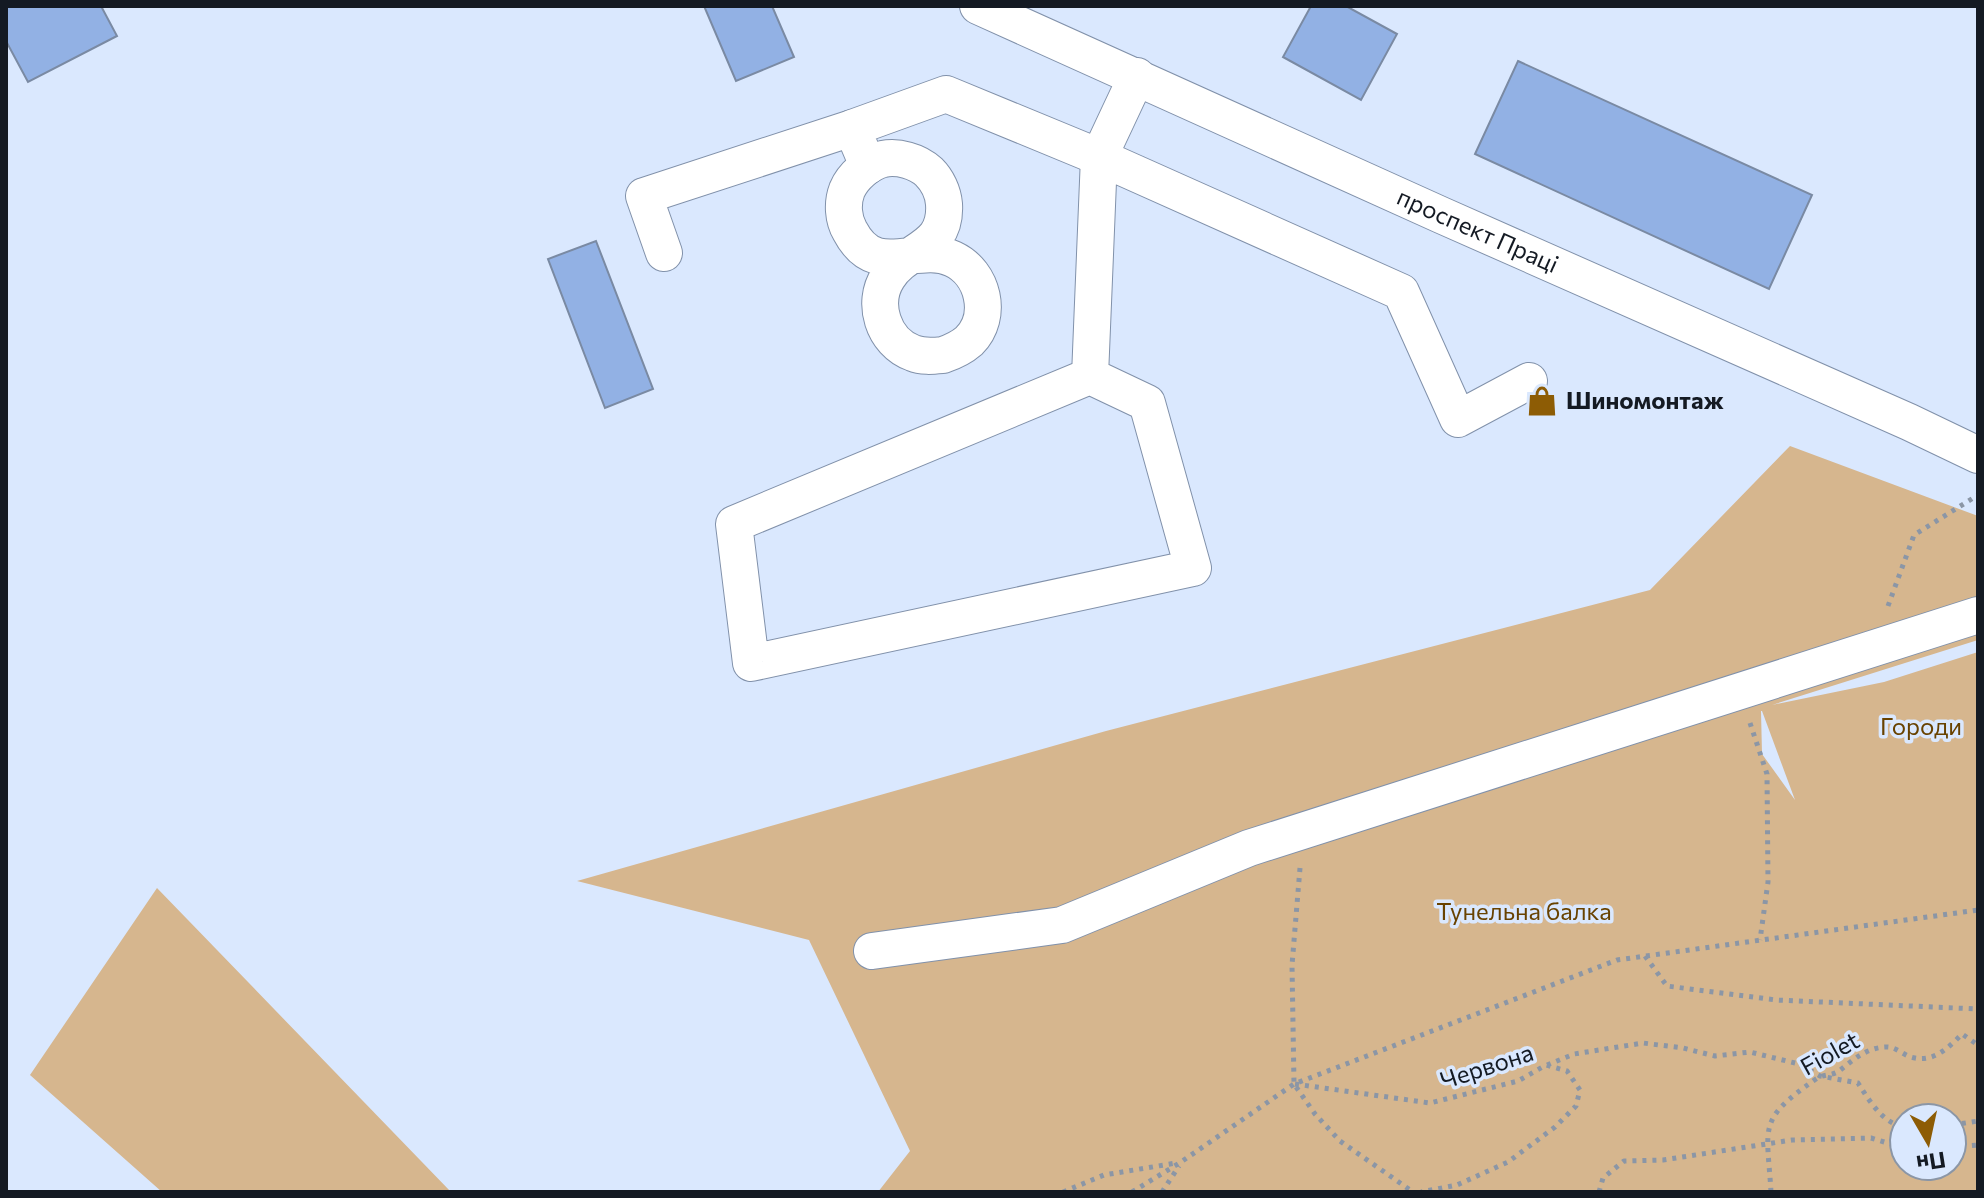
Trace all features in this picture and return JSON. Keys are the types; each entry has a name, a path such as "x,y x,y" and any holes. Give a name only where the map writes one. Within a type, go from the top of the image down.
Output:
{"street":[{"name":"проспект Праці","path":"978,6 1978,455"},
{"path":"1090,376 1099,157 1137,76"},
{"path":"664,253 644,196 946,94 1099,157 1401,292 1458,419 1529,381"},
{"path":"852,128 868,166"},
{"path":"899,158 915,162 929,172 939,185 944,200 942,224 929,245 916,254 899,259 882,257 867,251 854,240 846,225 843,208 846,191 855,177 868,166 883,159 899,158"},
{"path":"1090,376 1147,403 1193,568 751,663 734,524 1090,376"},
{"path":"872,951 1062,925 1249,848 1978,615"}],"path":[{"path":"1303,831 1292,965 1294,1084 1315,1114 1340,1141 1413,1192"},
{"path":"1132,1192 1294,1084 1617,960 1978,910"},
{"path":"1645,956 1667,986 1776,1000 1978,1009"},
{"name":"Fiolet","path":"1771,1192 1767,1128 1781,1104 1820,1076 1836,1073 1849,1061 1872,1050 1890,1047 1917,1059 1942,1053 1962,1034 1978,1045"},
{"path":"1546,1065 1574,1054 1643,1043 1715,1056 1750,1052 1799,1064 1820,1076 1858,1083 1874,1107 1888,1120"},
{"name":"Червона","path":"1294,1084 1430,1103 1518,1081 1546,1065 1567,1071 1580,1090 1576,1106 1555,1127 1508,1162 1457,1185 1421,1192"},
{"path":"1599,1192 1603,1178 1624,1161 1663,1160 1792,1140 1871,1138 1888,1143"},
{"path":"1063,1192 1104,1175 1181,1162"},
{"path":"1162,1192 1181,1162"}],"green space":[{"name":"Тунельна балка","path":"1790,446 1978,516 1978,640 1772,705 1884,682 1978,652 1978,1192 878,1192 910,1151 809,940 577,881 1106,731 1650,590","holes":["1762,711 1795,800 1762,754"]},
{"path":"157,888 451,1192 162,1192 30,1075"}],"building":[{"path":"6,6 101,6 117,36 28,82 6,41"},
{"path":"704,6 772,6 794,57 736,81"},
{"path":"1311,6 1346,6 1397,34 1361,100 1283,57"},
{"path":"1518,61 1812,195 1769,289 1475,154"},
{"path":"596,241 653,389 605,408 548,259"}],"place":[{"name":"Шиномонтаж","path":"1542,401"}],"park label":[{"name":"Городи","path":"1921,727"}]}
